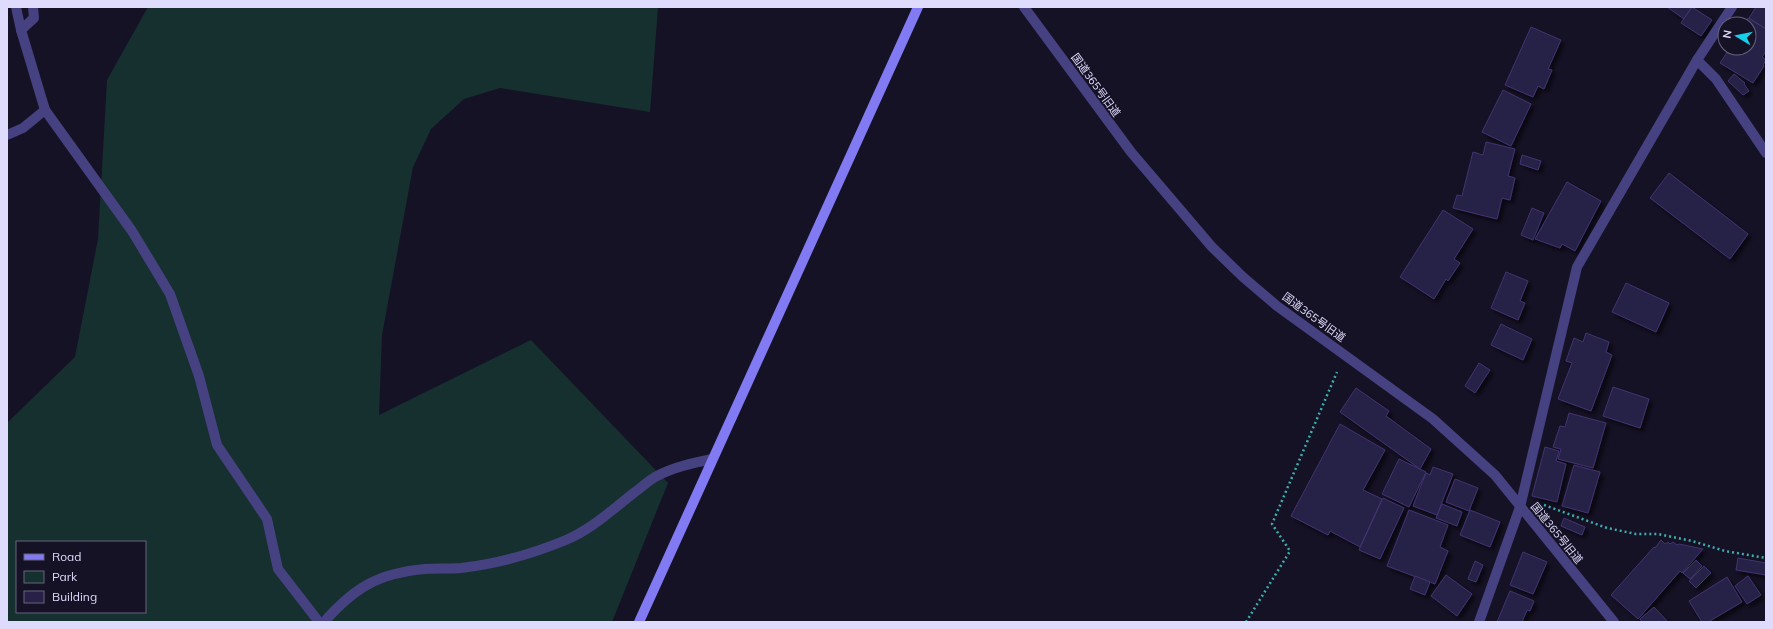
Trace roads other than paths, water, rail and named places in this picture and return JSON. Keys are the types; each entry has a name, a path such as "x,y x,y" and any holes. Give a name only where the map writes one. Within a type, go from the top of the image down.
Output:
{"street":[{"path":"16,7 21,30 45,110 132,231 170,294 199,376 217,445 267,519 278,569 319,622"},
{"path":"21,30 34,18 33,7"},
{"path":"639,622 918,7"},
{"name":"国道365号旧道","path":"1024,7 1131,152 1212,247 1242,277 1276,306 1433,419 1495,475 1614,622"},
{"path":"1479,622 1520,507 1577,267 1697,60 1732,7"},
{"path":"1697,60 1716,78 1766,153"},
{"path":"7,135 23,128 45,110"},
{"path":"324,622 340,603 359,589 378,578 425,569 460,568 491,564 537,551 588,529 656,476 682,466 712,459"}]}
